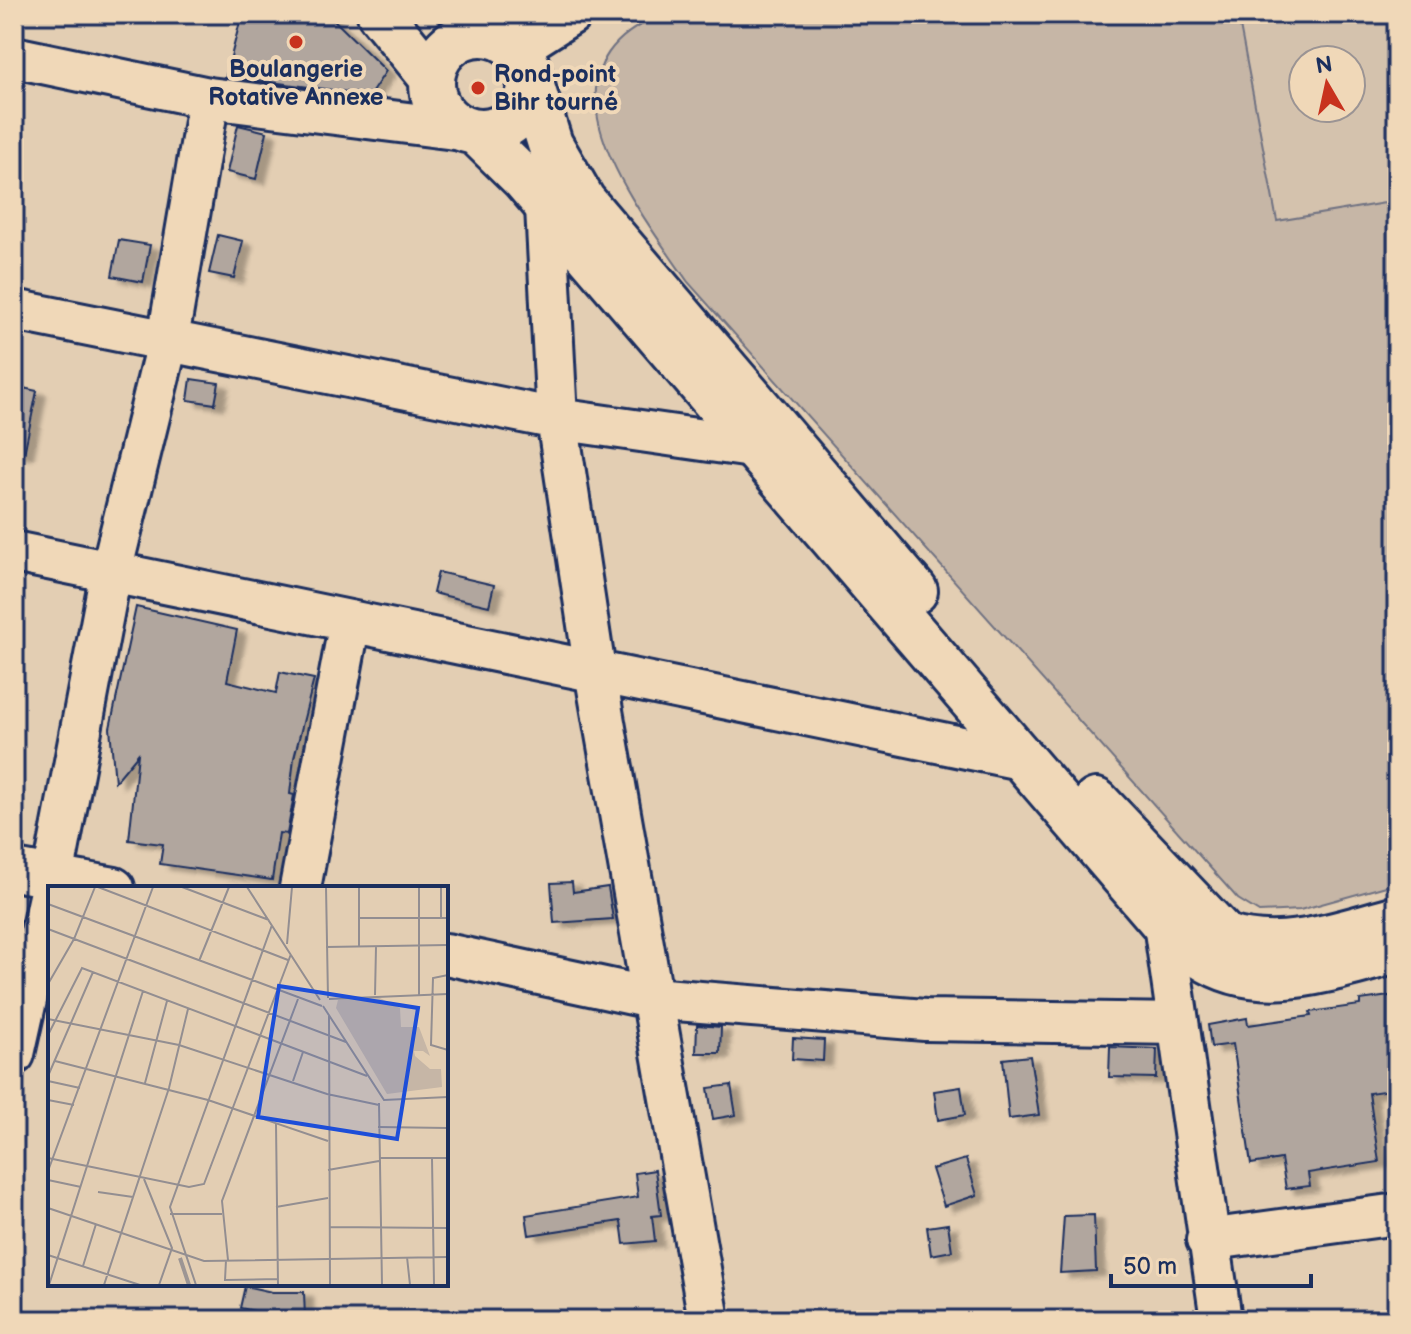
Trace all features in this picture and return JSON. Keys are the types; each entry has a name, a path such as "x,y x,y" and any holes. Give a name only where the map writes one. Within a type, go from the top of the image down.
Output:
{"main road":[{"path":"380,14 432,78 438,109 470,131 546,207 1164,924 1201,956 1252,977 1283,979 1397,951"},
{"path":"432,78 458,26 492,35 518,47 550,144 583,201 1040,741 1204,919 1225,937 1246,944 1283,947 1397,918"},
{"path":"470,131 504,127 525,107 518,47"}],"street":[{"path":"518,47 571,14"},
{"path":"14,57 209,98 470,131"},
{"path":"14,870 51,886 111,572 168,339 209,98"},
{"path":"546,207 557,419 595,671 709,1320"},
{"path":"14,310 557,419 752,447"},
{"path":"14,552 1020,759"},
{"path":"300,886 350,621"},
{"path":"14,1054 48,900"},
{"path":"1164,924 1207,1240 1221,1320"},
{"path":"448,954 651,998 925,1020 1178,1024"},
{"path":"1207,1240 1397,1214"}],"shaded area":[{"path":"665,14 1221,14 1240,26 1277,221 1397,201 1397,883 1300,910 1259,912 1238,899 688,282 620,177 603,139 596,101 601,67 623,37"},
{"path":"1237,14 1397,14 1397,201 1277,221"}],"building":[{"name":"Boulangerie Rotative Annexe","path":"242,14 328,14 386,71 370,95 226,76"},
{"path":"238,125 267,132 256,179 227,172"},
{"path":"218,235 243,241 234,278 209,273"},
{"path":"119,240 150,245 143,282 112,276"},
{"path":"191,379 219,383 215,404 188,400"},
{"path":"14,386 37,391 24,454 14,453"},
{"path":"438,572 494,585 489,606 433,593"},
{"path":"136,607 237,630 227,681 276,693 280,672 314,679 294,758 290,794 294,795 287,834 279,833 272,880 160,864 163,844 129,840 138,754 115,782 110,728"},
{"path":"572,882 573,892 608,887 613,919 554,923 551,883"},
{"path":"1397,995 1397,1089 1369,1093 1379,1162 1308,1173 1310,1186 1286,1189 1281,1159 1251,1164 1233,1044 1211,1047 1208,1025 1247,1018 1248,1025 1311,1016 1310,1012 1360,1005 1360,1000"},
{"path":"697,1025 721,1027 720,1053 696,1053"},
{"path":"793,1038 824,1040 823,1061 792,1059"},
{"path":"1110,1047 1157,1049 1156,1078 1109,1077"},
{"path":"1030,1056 1039,1115 1009,1119 1003,1059"},
{"path":"731,1085 736,1115 713,1119 708,1088"},
{"path":"961,1087 965,1115 938,1120 934,1091"},
{"path":"966,1159 977,1195 944,1206 932,1169"},
{"path":"655,1170 661,1215 652,1216 655,1241 624,1244 621,1221 529,1235 526,1215 638,1197 635,1173"},
{"path":"1094,1215 1096,1271 1060,1273 1064,1216"},
{"path":"948,1224 952,1251 931,1255 927,1227"},
{"path":"245,1286 272,1292 304,1292 305,1317 289,1318 240,1308"}],"place":[{"name":"Boulangerie Rotative Annexe","path":"296,42"},
{"name":"Rond-point Bihr tourné","path":"478,88"}]}
